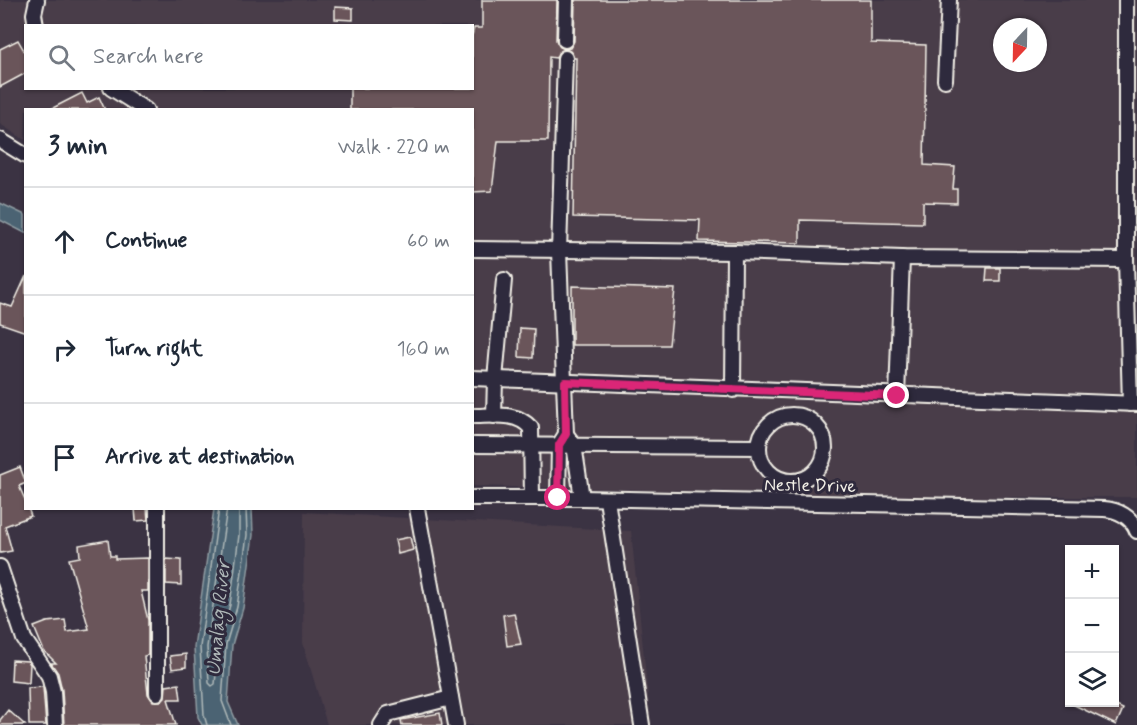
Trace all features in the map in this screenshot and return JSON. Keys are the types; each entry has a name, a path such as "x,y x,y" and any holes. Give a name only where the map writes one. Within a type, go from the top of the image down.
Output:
{"street":[{"path":"36,24 34,14 37,0"},
{"path":"564,40 566,0"},
{"path":"945,80 949,0"},
{"path":"474,378 1134,404 1126,260 1126,0"},
{"path":"558,498 566,442 559,251 565,58"},
{"path":"114,90 143,108"},
{"path":"0,140 24,155"},
{"path":"474,249 1126,260"},
{"path":"733,390 734,252"},
{"path":"897,396 902,258"},
{"path":"494,416 504,280"},
{"path":"789,415 804,417 817,426 825,440 824,456 816,470 803,479 787,480 772,474 762,462 759,447 763,432 773,420 789,415"},
{"path":"474,416 517,417 531,428 532,498"},
{"path":"566,442 582,498"},
{"path":"474,445 532,445 566,442 759,447"},
{"name":"Nestle Drive","path":"474,498 582,498 1104,509 1118,510 1135,526 1137,531"},
{"path":"608,500 642,725"},
{"path":"157,510 157,693"},
{"path":"417,510 456,725"},
{"path":"0,567 24,639 49,676 53,692 55,725"},
{"path":"381,725 388,714 451,698"}],"shaded area":[{"path":"0,0 1137,0 1137,497 961,497 474,486 474,108 24,108 24,139 0,124"},
{"path":"304,512 631,531 651,725 327,725 303,643"}],"water":[{"path":"0,203 24,215 24,232 0,220"},
{"name":"Umalag River","path":"214,510 252,510 253,535 243,608 232,645 228,702 238,725 202,725 198,717 194,647"}],"building":[{"path":"482,0 557,0 556,40 560,47 565,49 558,53 556,58 549,57 548,141 498,141 492,191 474,192 474,108 350,108 350,90 474,90 474,28 482,28"},
{"path":"575,0 871,0 871,43 926,45 924,165 955,167 953,189 957,189 957,203 923,202 923,223 800,220 800,243 699,241 700,220 573,217 576,58 565,49 570,48 574,41"},
{"path":"335,7 353,8 353,20 335,19"},
{"path":"18,40 24,50 24,74 0,87 0,49"},
{"path":"82,93 87,103 99,97 104,108 53,108"},
{"path":"987,268 1000,268 1000,281 986,281"},
{"path":"24,280 24,331 0,323 0,303 12,307"},
{"path":"572,286 675,289 669,345 572,345"},
{"path":"520,328 534,329 533,358 519,357"},
{"path":"20,467 24,478 24,484 19,486 24,497 24,510 29,510 31,516 5,526 12,551 0,553 0,475"},
{"path":"135,510 147,510 148,520 136,521"},
{"path":"410,537 413,550 398,554 395,540"},
{"path":"108,540 110,556 115,556 115,559 148,558 148,591 141,591 148,620 148,655 144,656 148,694 153,701 161,701 165,697 166,686 179,684 181,699 168,699 176,725 64,725 62,690 58,673 51,663 56,663 44,651 34,627 47,622 65,620 67,632 89,629 69,559 80,557 79,545"},
{"path":"166,559 181,560 181,585 166,584"},
{"path":"514,613 521,644 507,646 503,615"},
{"path":"186,654 186,667 172,669 170,656"},
{"path":"12,660 28,661 30,664 29,683 11,681"},
{"path":"43,687 46,725 29,725 28,688"},
{"path":"1078,707 1119,707 1123,709 1116,725"},
{"path":"8,710 25,725 0,725 0,720"},
{"path":"440,713 442,725 402,725 401,720"}],"route":[{"path":"558,498 559,445 566,434 565,382 897,396"}]}
